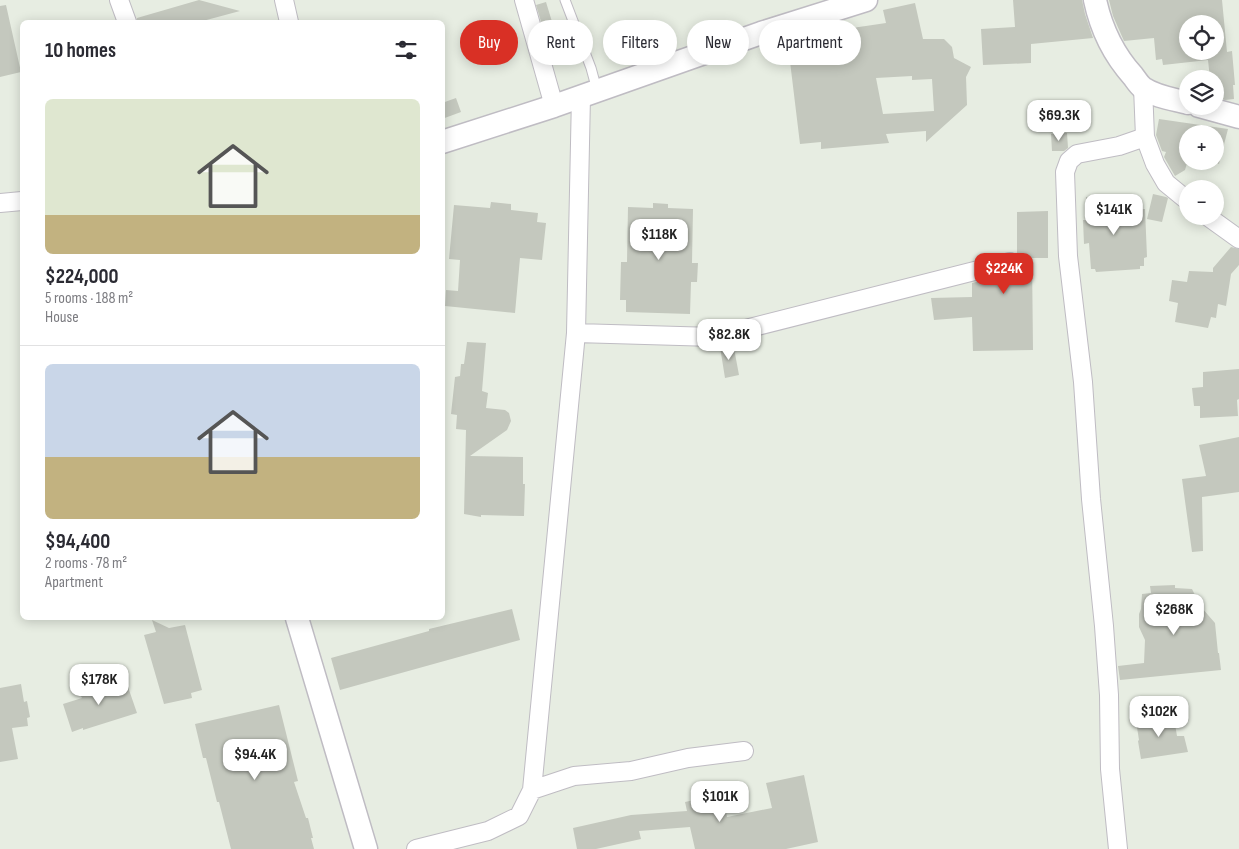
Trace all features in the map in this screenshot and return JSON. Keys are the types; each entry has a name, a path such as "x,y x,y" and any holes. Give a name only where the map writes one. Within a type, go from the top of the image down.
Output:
{"street":[{"path":"119,0 126,20"},
{"path":"284,0 289,20"},
{"path":"524,0 554,106"},
{"path":"445,141 554,106 760,33 866,0"},
{"path":"1095,0 1097,13 1114,52 1122,64 1143,87 1158,95 1179,101"},
{"path":"1143,87 1145,138 1155,164 1166,183 1179,194"},
{"path":"416,849 488,831 519,816 532,790 576,333 589,93"},
{"path":"1224,113 1239,117"},
{"path":"1118,849 1110,769 1109,696 1104,626 1090,499 1083,382 1068,256 1065,172 1069,161 1077,154 1119,146 1145,138"},
{"path":"0,203 20,201"},
{"path":"1220,225 1239,239"},
{"path":"576,333 714,338 1010,262"},
{"path":"298,620 366,849"},
{"path":"532,790 574,776 631,771 688,758 744,751"}],"lane":[{"path":"565,0 591,68 589,93"}],"building":[{"path":"199,0 240,11 206,20 137,20 137,18"},
{"path":"1013,0 1082,0 1093,38 1031,44 1031,63 983,65 981,29 1015,27"},
{"path":"1109,0 1222,0 1223,15 1179,15 1179,60 1208,60 1163,65 1162,59 1156,60 1154,38 1124,41 1113,16"},
{"path":"546,2 551,20 540,20 536,5"},
{"path":"915,3 923,39 944,39 952,47 954,58 971,67 966,77 967,105 926,142 926,131 886,134 889,143 821,149 821,142 800,144 790,65 861,65 861,27 886,23 883,10","holes":["912,76 912,80 932,79 934,111 883,114 876,78"]},
{"path":"6,5 20,72 0,77 0,6"},
{"path":"1224,21 1227,52 1232,51 1235,85 1233,85 1234,99 1224,100 1224,70 1209,70 1208,60 1224,60"},
{"path":"456,98 461,112 445,118 445,102"},
{"path":"1159,119 1200,125 1179,125 1179,170 1185,170 1175,176 1164,157 1166,152 1162,151 1156,135"},
{"path":"1224,128 1228,129 1224,145"},
{"path":"1067,133 1068,148 1064,151 1052,151 1051,134"},
{"path":"1153,194 1168,198 1162,222 1147,219"},
{"path":"1115,195 1116,211 1145,209 1147,257 1144,258 1144,266 1140,266 1140,269 1096,272 1095,269 1091,269 1089,243 1084,244 1083,220 1087,220 1086,197"},
{"path":"491,202 511,204 511,210 538,213 537,222 546,223 542,260 520,258 515,313 445,306 446,290 458,291 460,260 449,259 454,205 490,208"},
{"path":"653,203 668,204 668,208 693,209 692,263 698,263 697,282 691,282 690,314 626,312 626,300 620,300 621,262 627,262 628,207 653,208"},
{"path":"1048,211 1048,258 1032,258 1033,350 973,351 972,317 934,320 931,298 972,297 972,283 988,279 1017,278 1020,260 1017,254 1017,212"},
{"path":"1231,247 1239,249 1239,265 1231,274 1226,306 1218,304 1216,318 1211,317 1208,328 1175,322 1178,303 1169,301 1172,280 1187,282 1189,271 1213,272 1213,268"},
{"path":"467,342 486,343 482,391 488,393 486,408 505,410 509,413 511,421 507,430 470,456 523,457 523,484 525,484 524,516 481,515 481,517 464,514 466,430 456,429 457,415 451,414 455,377 460,376"},
{"path":"733,343 739,375 725,378 720,347"},
{"path":"1239,369 1238,416 1200,418 1200,406 1194,406 1192,388 1203,387 1203,372"},
{"path":"1239,437 1239,492 1202,497 1203,551 1192,552 1182,479 1206,476 1199,445"},
{"path":"1175,585 1175,588 1192,589 1195,600 1215,623 1221,670 1120,680 1118,666 1144,663 1145,640 1139,627 1142,594 1151,593 1150,586"},
{"path":"512,609 520,640 340,690 331,658 429,631 429,629"},
{"path":"152,620 169,628 185,625 202,690 191,693 192,698 164,704 144,635 156,632"},
{"path":"92,667 100,690 128,687 137,713 72,732 63,704 82,698 81,696 85,694"},
{"path":"21,684 24,702 27,701 30,717 27,718 28,726 12,728 18,759 0,762 0,688"},
{"path":"279,705 298,781 294,782 306,818 308,818 314,849 231,849 206,758 203,758 195,724"},
{"path":"1168,715 1170,723 1175,724 1177,736 1184,736 1188,752 1141,759 1136,721"},
{"path":"804,775 818,842 786,849 695,849 690,827 639,831 641,839 596,849 577,849 573,828 631,815 687,811 685,802 722,794 727,817 772,808 766,783"}]}
